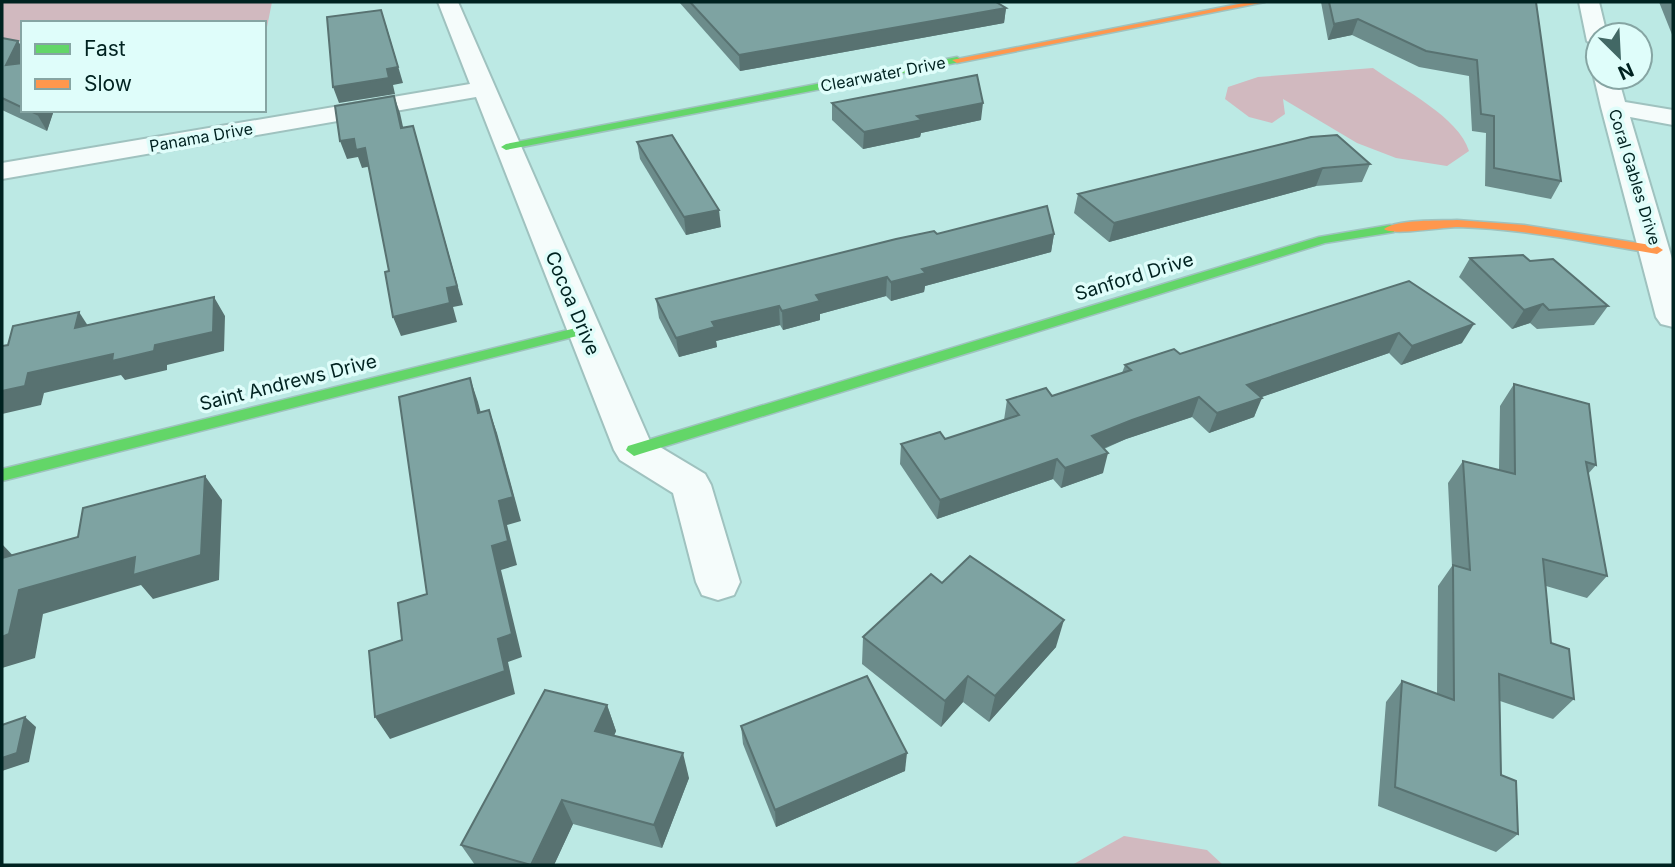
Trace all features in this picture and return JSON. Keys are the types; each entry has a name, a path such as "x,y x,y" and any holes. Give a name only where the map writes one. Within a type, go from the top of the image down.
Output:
{"street":[{"name":"Cocoa Drive","path":"448,2 634,450"},
{"name":"Clearwater Drive","path":"506,147 1261,2"},
{"path":"1589,2 1593,21"},
{"name":"Panama Drive","path":"2,171 483,89"},
{"name":"Coral Gables Drive","path":"1609,91 1657,250 1673,317"},
{"path":"1613,107 1673,117"},
{"name":"Sanford Drive","path":"634,450 1323,240 1410,225 1488,224 1657,250"},
{"name":"Saint Andrews Drive","path":"2,475 584,330"},
{"path":"634,450 691,485 718,582"}],"shaded area":[{"path":"2,2 272,2 266,32 266,21 21,21 21,42 2,40"},
{"path":"1373,68 1442,115 1463,139 1469,151 1447,166 1396,158 1357,143 1283,99 1285,114 1272,123 1249,117 1225,99 1228,87 1258,77"},
{"path":"1124,836 1207,850 1223,865 1072,865"}],"building":[{"path":"690,2 996,2 1006,8 739,55"},
{"path":"1329,2 1536,2 1561,181 1494,168 1494,116 1481,114 1477,60 1426,51 1358,19 1334,24"},
{"path":"381,10 398,67 387,69 389,78 333,87 327,17"},
{"path":"2,38 18,41 6,65 21,63 21,107 2,98"},
{"path":"977,75 983,103 917,116 922,120 864,132 832,103"},
{"path":"394,96 401,128 413,126 457,286 447,288 450,303 393,317 385,272 389,271 365,148 356,150 354,139 340,141 335,106"},
{"path":"672,135 719,210 684,217 637,142"},
{"path":"1337,135 1370,164 1323,168 1114,223 1078,194 1311,137"},
{"path":"1047,206 1054,234 922,269 926,273 891,282 887,277 816,295 820,301 782,311 779,306 712,322 715,327 676,338 656,299 896,239 934,231 937,234"},
{"path":"1523,255 1530,261 1553,259 1608,306 1549,310 1543,304 1524,310 1470,258"},
{"path":"1409,281 1474,324 1412,346 1399,333 1247,385 1262,398 1217,413 1199,397 1092,436 1108,453 1065,468 1057,459 940,500 901,444 940,432 945,439 1019,415 1007,400 1046,388 1052,396 1131,370 1125,365 1174,349 1180,354"},
{"path":"214,297 213,332 155,345 154,351 112,361 113,354 28,373 25,386 2,391 2,346 8,345 13,326 79,312 75,328"},
{"path":"470,378 478,413 489,410 513,497 499,501 508,541 492,546 512,634 498,639 505,671 375,717 369,651 402,640 398,603 427,594 399,397"},
{"path":"1514,384 1589,404 1596,465 1586,462 1607,576 1543,559 1551,643 1569,649 1574,699 1499,674 1501,775 1516,781 1518,834 1395,787 1402,681 1454,700 1453,565 1470,570 1463,461 1515,474"},
{"path":"205,476 201,555 133,575 135,557 19,590 9,634 2,637 2,558 78,537 83,508"},
{"path":"970,556 1064,620 995,696 968,676 945,701 863,637 931,574 942,583"},
{"path":"867,676 907,753 775,810 741,726"},
{"path":"545,690 607,705 595,731 683,753 654,825 562,800 531,865 461,845"},
{"path":"25,717 17,753 2,758 2,725"}],"traffic: fast":[{"path":"506,147 957,60"},
{"path":"634,450 1323,240 1390,229"},
{"path":"2,475 584,330"}],"traffic: slow":[{"path":"957,60 1261,2"},
{"path":"1390,229 1423,225 1490,225 1657,250"}]}
